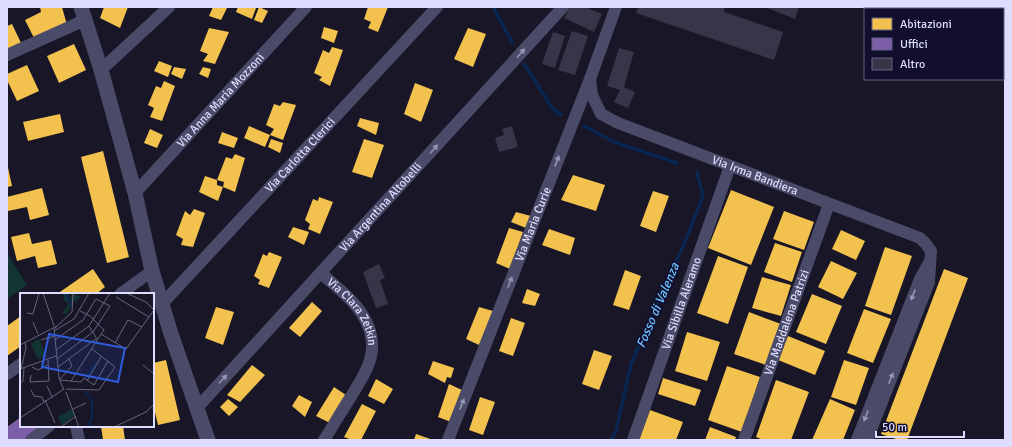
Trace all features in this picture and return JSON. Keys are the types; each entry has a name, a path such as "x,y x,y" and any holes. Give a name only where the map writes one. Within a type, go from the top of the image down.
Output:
{"street":[{"path":"101,70 169,7"},
{"name":"Via Anna Maria Mozzoni","path":"135,193 306,7"},
{"name":"Via Carlotta Clerici","path":"162,304 437,7"},
{"name":"Via Argentina Altobelli","path":"197,408 564,7"},
{"name":"Via Maria Curie","path":"448,440 590,79 616,7"},
{"path":"7,55 83,13 101,70 135,193 152,271 170,334 208,440"},
{"name":"Via Irma Bandiera","path":"590,79 592,95 601,114 618,123 920,238 926,244 931,252 929,282 867,440"},
{"name":"Via Sibilla Aleramo","path":"633,440 730,166"},
{"name":"Via Maddalena Patrizi","path":"744,440 829,204"},
{"path":"857,440 920,279 930,260"},
{"path":"121,293 152,271"},
{"name":"Via Clara Zetkin","path":"320,273 356,305 368,326 373,342 372,354 366,373 324,440"},
{"path":"7,374 20,365"},
{"path":"31,440 48,427"},
{"path":"76,427 79,440"}],"green space":[{"path":"7,253 27,285 7,299"}],"building: Abitazioni":[{"path":"40,7 62,7 67,25 35,40 25,20 41,12"},
{"path":"104,7 128,7 120,28 100,18"},
{"path":"213,7 227,8 221,20 209,16"},
{"path":"238,7 256,8 252,19 236,12"},
{"path":"259,7 268,11 262,23 254,20"},
{"path":"368,7 388,7 378,32 368,28 371,22 364,19"},
{"path":"866,7 888,7 888,8"},
{"path":"905,7 958,8 905,8"},
{"path":"12,24 22,45 7,52 7,26"},
{"path":"324,27 338,31 334,43 321,38"},
{"path":"209,28 229,32 215,64 203,61 208,54 200,51"},
{"path":"468,28 486,34 473,67 454,59"},
{"path":"74,44 86,70 59,83 47,56"},
{"path":"332,47 343,50 330,86 319,80 322,77 314,73 323,50 329,53"},
{"path":"159,61 172,66 168,77 154,71"},
{"path":"27,65 39,91 17,101 7,80 7,74"},
{"path":"174,67 186,69 182,79 171,74"},
{"path":"203,67 211,69 208,78 199,74"},
{"path":"164,81 175,86 162,121 150,117 154,108 148,105 156,86 161,88"},
{"path":"415,83 433,90 421,122 404,114"},
{"path":"283,102 296,105 283,140 270,135 274,129 266,125 274,104 280,106"},
{"path":"60,114 64,132 28,141 23,122"},
{"path":"360,118 379,123 376,135 357,126"},
{"path":"249,126 270,135 265,147 244,138"},
{"path":"150,129 163,135 157,148 144,143"},
{"path":"222,132 238,138 234,148 218,143"},
{"path":"271,139 283,143 280,153 268,147"},
{"path":"364,139 384,145 372,178 352,172"},
{"path":"103,151 129,257 107,263 81,157"},
{"path":"235,154 245,158 235,192 223,187 224,182 217,180 226,157 232,159"},
{"path":"7,163 12,186 7,187"},
{"path":"573,175 605,185 596,211 561,200"},
{"path":"205,176 217,180 217,185 223,187 218,201 199,192"},
{"path":"42,188 49,215 30,220 27,207 8,211 7,197"},
{"path":"731,190 774,207 751,265 708,248"},
{"path":"653,191 669,196 656,232 640,226"},
{"path":"319,197 333,202 320,234 308,229 310,224 305,220 313,199 318,201"},
{"path":"194,209 205,213 193,247 181,245 183,239 176,235 185,211 190,215"},
{"path":"784,211 814,222 804,250 773,239"},
{"path":"516,212 531,216 526,228 511,222"},
{"path":"293,227 309,232 304,245 288,237"},
{"path":"509,228 523,232 510,269 496,263"},
{"path":"549,229 575,238 570,255 542,245"},
{"path":"841,230 865,241 856,260 832,249"},
{"path":"29,233 32,244 51,240 57,264 38,268 35,256 17,261 11,237"},
{"path":"775,243 802,252 792,282 764,272"},
{"path":"885,247 912,256 891,315 865,306"},
{"path":"269,252 282,257 269,288 258,284 260,280 254,276 263,254 267,256"},
{"path":"718,256 748,267 728,324 697,313"},
{"path":"831,261 857,273 843,299 818,287"},
{"path":"93,269 105,287 97,293 58,293"},
{"path":"944,269 968,278 907,440 899,440 881,434"},
{"path":"625,270 641,276 629,310 613,305"},
{"path":"762,277 791,285 781,316 752,308"},
{"path":"527,289 540,294 535,306 522,303"},
{"path":"812,294 842,306 826,344 796,332"},
{"path":"312,302 322,311 300,337 289,328"},
{"path":"216,307 234,312 223,345 205,338"},
{"path":"479,307 493,311 479,345 466,339"},
{"path":"864,309 891,319 873,363 847,353"},
{"path":"749,312 781,324 766,365 734,354"},
{"path":"20,317 20,347 7,356 7,326"},
{"path":"511,318 525,323 513,356 499,351"},
{"path":"687,332 720,342 707,381 675,371"},
{"path":"788,336 825,351 815,375 778,360"},
{"path":"594,350 612,356 599,390 582,384"},
{"path":"166,360 180,420 158,425 154,408 154,363"},
{"path":"844,360 869,368 856,405 831,397"},
{"path":"433,361 454,368 451,378 447,377 445,383 428,374"},
{"path":"252,365 265,375 240,402 227,395"},
{"path":"727,366 760,377 742,432 708,420"},
{"path":"663,378 701,390 695,406 658,394"},
{"path":"376,379 393,389 384,404 368,396"},
{"path":"776,380 809,392 791,440 763,440 756,437"},
{"path":"449,384 462,390 451,422 438,417"},
{"path":"334,387 346,395 330,423 316,416"},
{"path":"299,395 312,402 305,417 292,406"},
{"path":"480,397 495,402 483,435 469,430"},
{"path":"228,399 238,407 229,416 220,407"},
{"path":"830,399 855,410 843,440 812,440"},
{"path":"362,404 376,411 361,440 352,440 344,437"},
{"path":"650,410 683,422 676,440 639,440"},
{"path":"101,427 123,427 125,440 103,440"},
{"path":"710,427 736,437 735,440 705,440"},
{"path":"416,434 433,440 414,440"}],"building: Uffici":[{"path":"20,418 20,427 43,427 24,440 7,440 7,427"}],"building: Altro":[{"path":"570,7 585,7 602,14 594,32 564,18"},
{"path":"638,7 725,7 724,12 783,32 774,60 636,13"},
{"path":"765,7 799,7 795,19"},
{"path":"572,31 588,36 575,75 558,70"},
{"path":"553,32 565,36 555,68 542,64"},
{"path":"619,48 634,52 624,87 635,92 628,108 614,102 620,90 607,86"},
{"path":"512,126 518,147 499,152 495,138 504,135 502,129"},
{"path":"379,264 385,278 380,280 388,304 376,308 363,272"}],"waterway":[{"name":"Fosso di Valenza","path":"493,7 512,42"},
{"name":"Fosso di Valenza","path":"524,64 552,108 561,115"},
{"name":"Fosso di Valenza","path":"584,126 614,142 677,163"},
{"name":"Fosso di Valenza","path":"611,440 616,431 631,364 685,242 703,196 697,172"}]}
